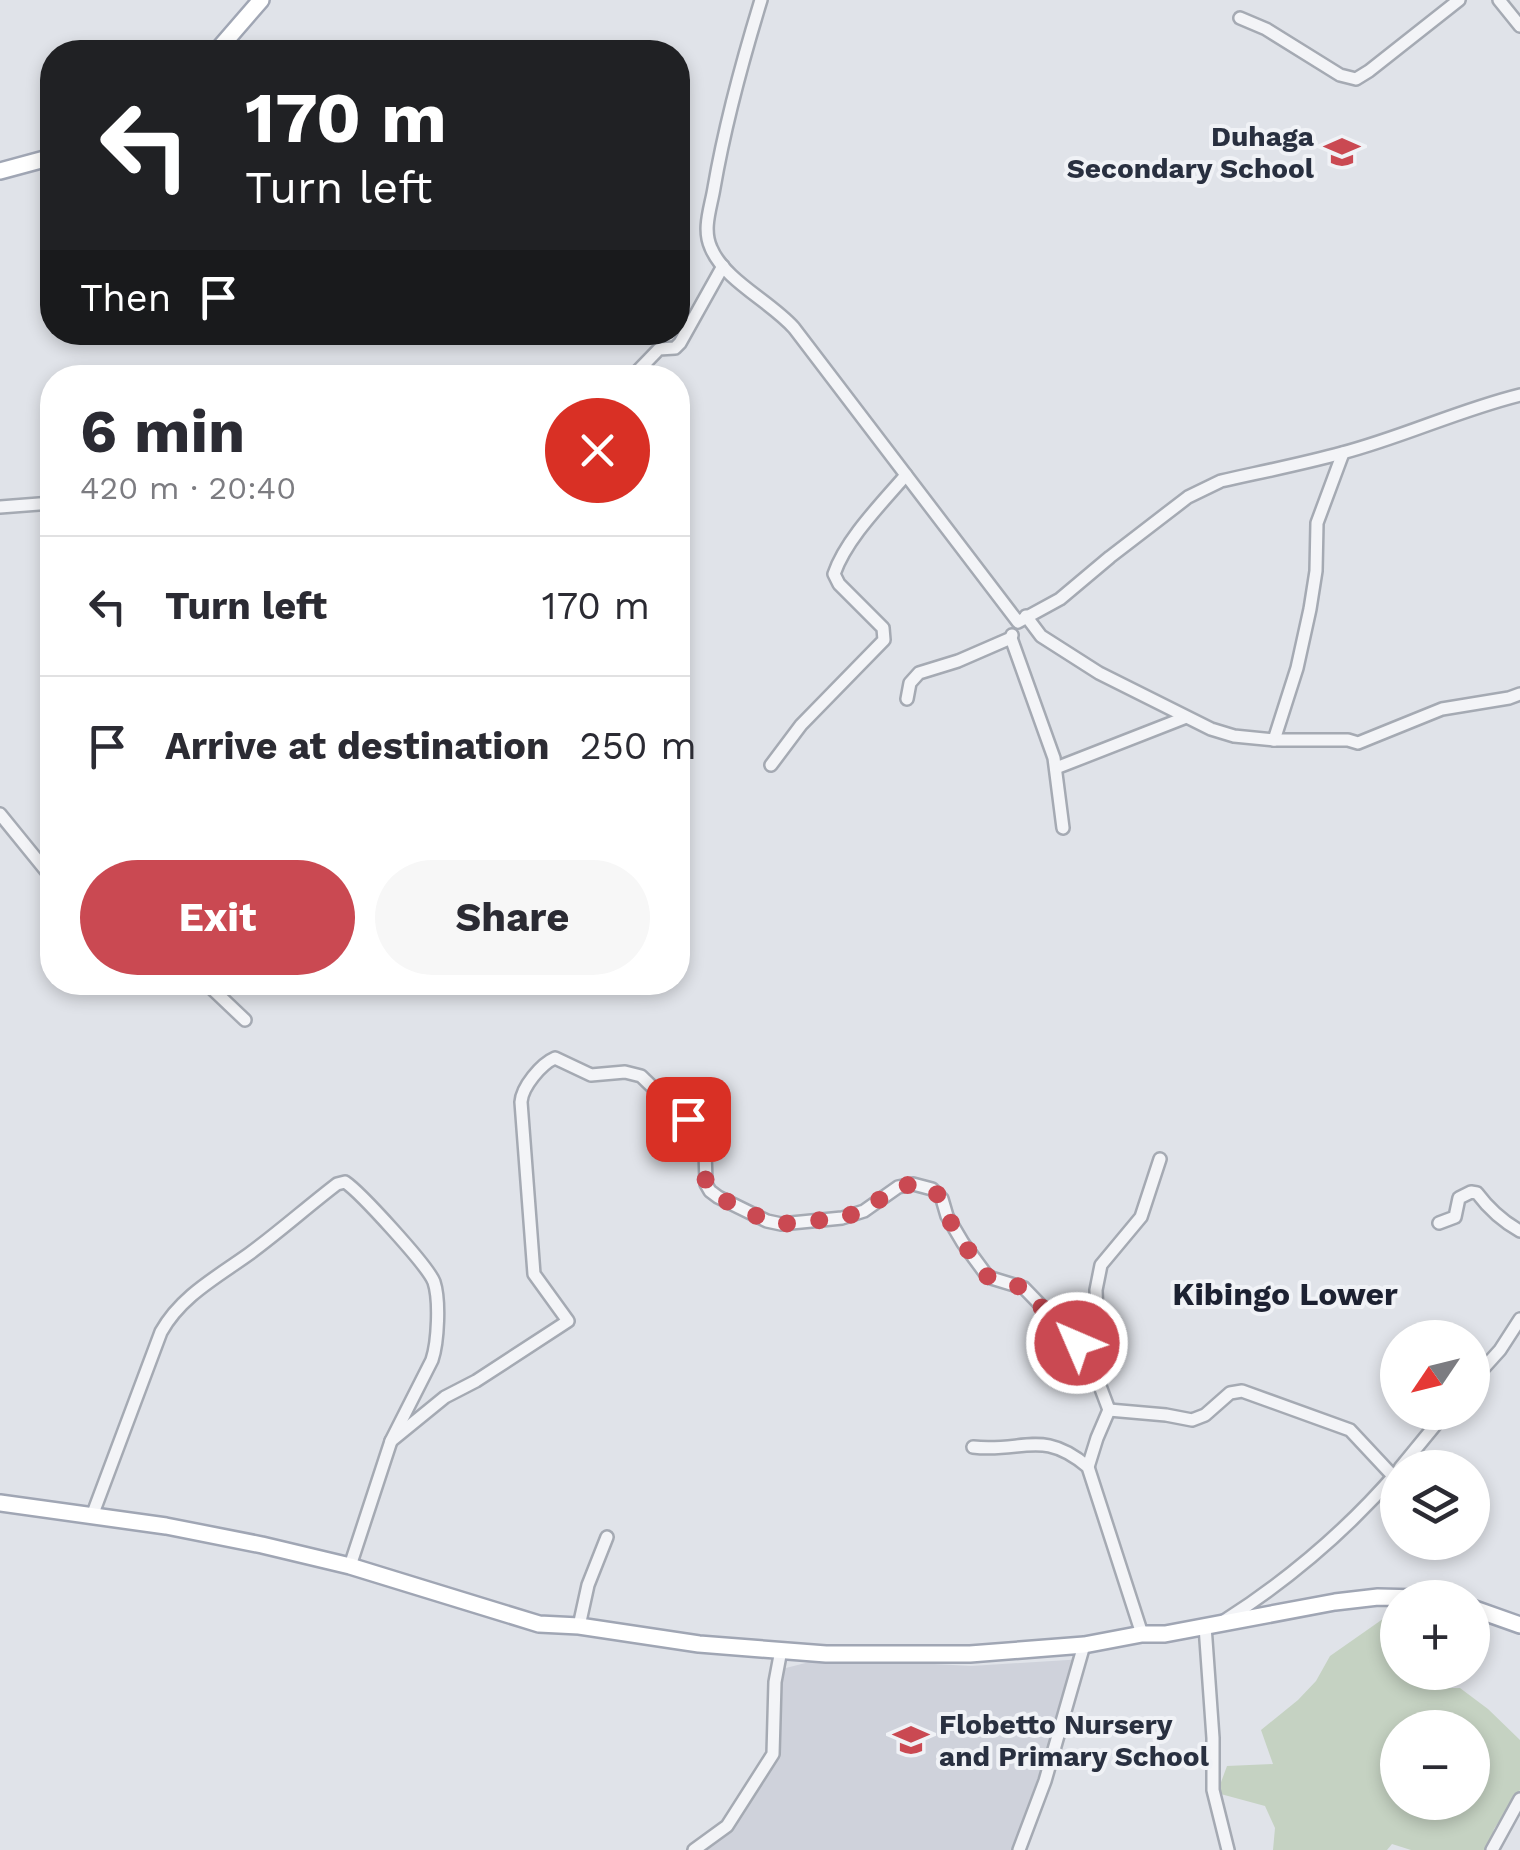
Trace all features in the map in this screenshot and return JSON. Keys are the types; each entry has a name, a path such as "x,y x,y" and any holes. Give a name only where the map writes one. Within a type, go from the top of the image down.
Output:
{"main road":[{"path":"227,40 262,0"},
{"path":"0,171 40,160"},
{"path":"0,1503 166,1526 350,1566 538,1624 579,1626 699,1644 826,1654 970,1654 1084,1645 1380,1597"},
{"path":"1490,1614 1520,1625"}],"street":[{"path":"761,0 733,93 706,231 710,248 723,266 794,328 1022,619 1041,636 1099,673 1184,718 1234,736 1358,742 1442,709 1520,694"},
{"path":"1240,18 1266,29 1340,75 1356,78 1460,0"},
{"path":"1500,0 1520,26"},
{"path":"690,325 723,266"},
{"path":"644,365 660,349 678,345"},
{"path":"907,699 910,683 919,673 1011,638 1022,619 1060,599 1110,556 1202,489 1344,453 1469,408 1520,395"},
{"path":"1274,740 1310,608 1316,572 1317,523 1344,453"},
{"path":"772,766 800,725 884,640 884,628 839,584 834,574 862,528 906,475"},
{"path":"0,508 40,504"},
{"path":"1011,638 1056,768 1063,828"},
{"path":"1056,768 1184,718"},
{"path":"0,814 40,863"},
{"path":"219,995 245,1020"},
{"path":"391,1440 445,1397 568,1321 534,1274 520,1102 522,1094 552,1058 591,1075 626,1072 641,1076 696,1129 704,1150 706,1184 710,1190 767,1221 781,1224 842,1218 864,1210 898,1187 913,1184 932,1189 942,1199 947,1216 988,1277 1024,1288 1088,1354 1110,1410 1088,1467"},
{"path":"1088,1354 1097,1317 1096,1290 1102,1265 1141,1217 1160,1159"},
{"path":"92,1516 170,1316 180,1304 341,1182 365,1198 427,1268 436,1286 436,1350 391,1440 350,1566"},
{"path":"1439,1223 1454,1217 1459,1198 1471,1192 1520,1231"},
{"path":"1490,1361 1520,1319"},
{"path":"1110,1410 1192,1420 1205,1415 1230,1392 1242,1392 1344,1427 1380,1460"},
{"path":"1414,1450 1431,1430"},
{"path":"974,1447 1048,1446 1066,1450 1088,1467 1142,1634"},
{"path":"1228,1850 1213,1790 1214,1624 1258,1599 1299,1567 1380,1489"},
{"path":"0,1503 0,1512"},
{"path":"579,1626 588,1585 607,1537"},
{"path":"1019,1850 1084,1645"},
{"path":"694,1850 727,1826 773,1754 775,1682 781,1650"},
{"path":"1492,1850 1520,1798"}],"shaded area":[{"name":"Flobetto Nursery and Primary School","path":"825,1658 971,1666 1084,1659 1016,1850 703,1850 725,1836 767,1763 767,1717 778,1670"}],"green space":[{"path":"1380,1621 1380,1690 1463,1690 1489,1710 1380,1710 1380,1820 1490,1820 1490,1711 1520,1740 1520,1790 1494,1829 1489,1850 1411,1850 1392,1844 1387,1850 1273,1850 1275,1828 1265,1806 1217,1793 1227,1766 1273,1764 1261,1730 1316,1681 1330,1656"}],"place":[{"name":"Duhaga Secondary School","path":"1342,152"},
{"name":"Flobetto Nursery and Primary School","path":"911,1740"}],"district":[{"name":"Kibingo Lower","path":"1285,1294"}],"route":[{"path":"688,1119 702,1141 710,1190 767,1221 781,1224 842,1218 864,1210 906,1184 932,1189 942,1199 947,1216 988,1277 1024,1288 1077,1343"}]}
